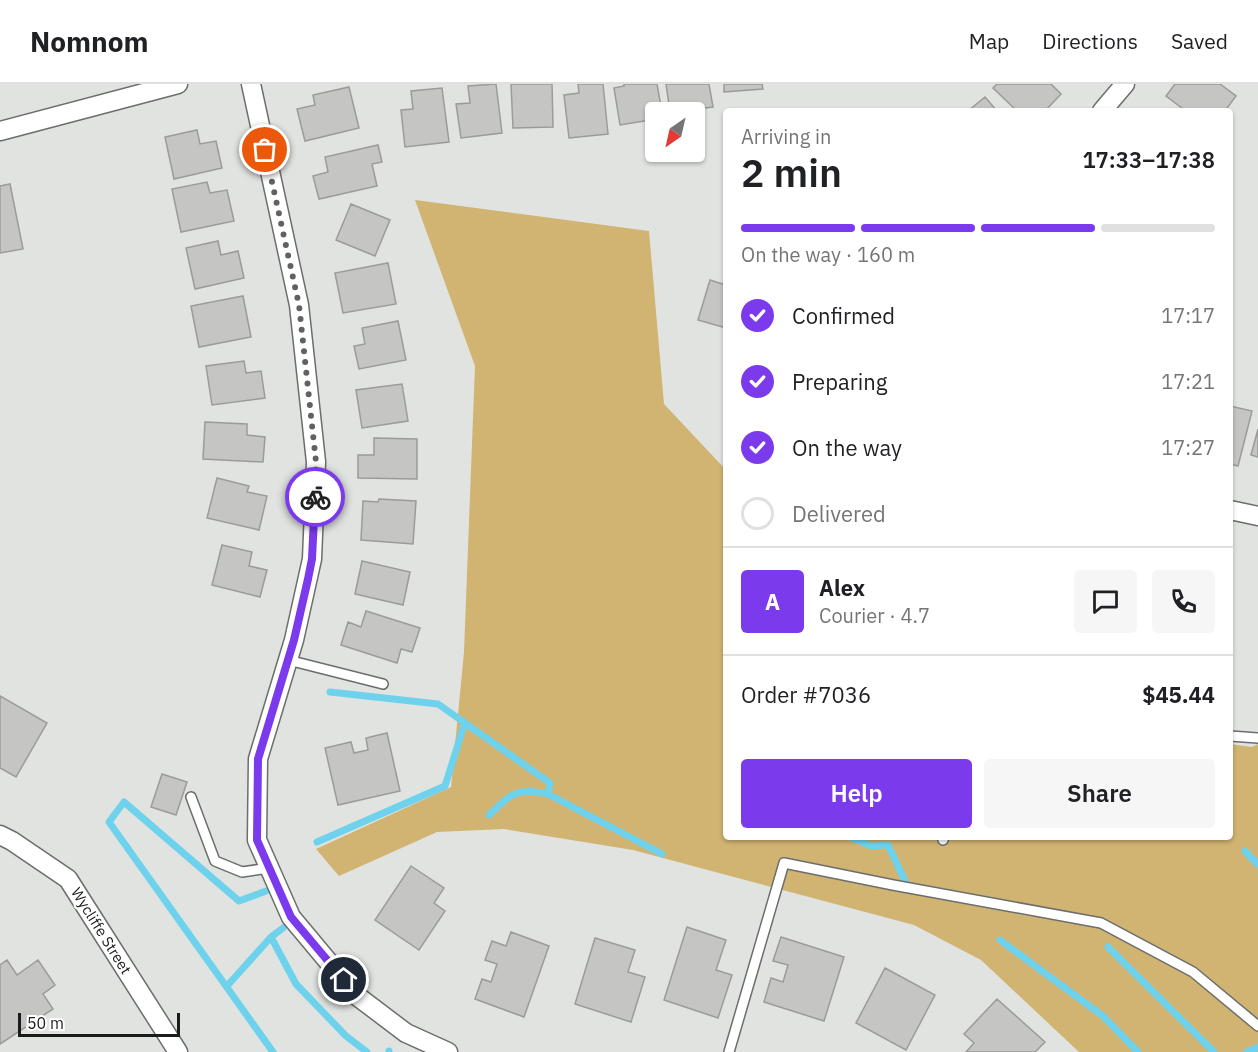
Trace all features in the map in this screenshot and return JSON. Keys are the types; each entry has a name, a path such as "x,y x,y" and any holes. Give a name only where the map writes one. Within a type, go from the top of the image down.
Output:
{"street":[{"path":"0,131 178,84"},
{"path":"251,84 299,305 316,462 312,559 288,660 258,759 257,840 291,917 357,996 406,1033 448,1052"},
{"path":"1105,108 1125,84"},
{"path":"1233,511 1258,516"},
{"name":"Wycliffe Street","path":"0,835 68,879 178,1052"}],"lane":[{"path":"288,660 383,684"},
{"path":"1233,736 1258,738"},
{"path":"191,797 215,861 242,872 269,868"},
{"path":"729,1052 784,863 1101,923 1193,972 1258,1026"}],"shaded area":[{"path":"415,200 649,231 664,404 723,467 723,840 1233,840 1233,744 1252,747 1258,744 1258,1052 1079,1052 981,960 914,925 633,850 504,829 437,832 339,876 316,849 451,787 464,652 475,366"}],"building":[{"path":"496,84 502,133 461,138 456,104 470,103 468,86"},
{"path":"511,84 552,84 553,127 513,128"},
{"path":"578,84 603,84 608,134 569,138 564,95 579,93"},
{"path":"624,84 657,84 660,102 645,102 645,121 620,125 614,88 624,86"},
{"path":"666,84 709,84 713,107 705,108 705,102 669,102"},
{"path":"724,84 762,84 763,89 724,92"},
{"path":"997,84 1051,84 1061,94 1048,108 1014,108 993,88"},
{"path":"1175,84 1220,84 1236,96 1227,108 1182,108 1166,96"},
{"path":"349,87 359,128 305,141 297,109 315,105 313,95"},
{"path":"442,88 449,142 405,147 401,110 413,109 411,91"},
{"path":"985,97 994,108 972,108"},
{"path":"197,130 200,144 216,141 222,168 174,179 165,137"},
{"path":"378,145 382,162 372,164 377,186 319,199 313,176 328,172 325,157"},
{"path":"207,182 210,193 227,190 234,221 181,232 172,189"},
{"path":"10,184 23,249 0,253 0,186"},
{"path":"351,204 390,220 375,256 336,240"},
{"path":"218,241 221,255 238,251 244,278 195,289 186,248"},
{"path":"388,263 396,304 343,313 335,273"},
{"path":"710,280 723,284 723,327 698,320"},
{"path":"243,296 251,337 199,347 191,306"},
{"path":"398,321 406,360 359,369 354,346 365,344 362,328"},
{"path":"244,361 246,373 261,371 265,398 212,405 206,366"},
{"path":"402,384 408,421 362,428 356,390"},
{"path":"1233,407 1252,411 1238,466 1233,465"},
{"path":"205,422 247,424 247,435 265,437 263,462 203,459"},
{"path":"1258,429 1258,457 1251,455"},
{"path":"374,438 417,439 417,479 358,478 358,455 374,455"},
{"path":"217,478 249,486 247,492 267,496 259,530 207,518"},
{"path":"379,499 416,501 413,544 361,540 363,501 378,502"},
{"path":"222,545 252,552 249,566 267,570 260,597 212,585"},
{"path":"362,561 410,572 403,605 355,594"},
{"path":"366,611 420,628 412,652 401,649 397,663 341,645 348,622 361,627"},
{"path":"0,696 47,723 16,777 0,768"},
{"path":"387,733 400,791 338,805 325,748 351,742 354,753 368,750 366,738"},
{"path":"162,774 187,782 176,815 151,807"},
{"path":"411,866 444,888 434,903 445,911 419,950 375,920"},
{"path":"687,927 726,940 716,970 732,975 718,1018 664,1000"},
{"path":"511,932 549,946 524,1017 475,999 482,979 491,982 497,964 485,960 492,941 506,946"},
{"path":"781,937 844,957 824,1021 764,1002 771,978 783,982 788,965 773,961"},
{"path":"595,938 635,950 628,972 645,977 631,1022 575,1004"},
{"path":"7,960 17,975 38,960 55,985 43,994 53,1009 0,1044 0,965"},
{"path":"885,968 935,995 906,1050 856,1023"},
{"path":"997,999 1045,1042 1035,1052 966,1052 974,1043 964,1034"}],"waterway":[{"path":"330,692 438,704 550,783 548,794 662,854"},
{"path":"317,842 445,786 465,722"},
{"path":"489,815 515,794 528,791 548,794"},
{"path":"266,891 239,901 124,802 109,822 273,1052"},
{"path":"857,840 871,846 888,845 906,883"},
{"path":"1245,851 1258,865"},
{"path":"227,986 271,937 283,928"},
{"path":"271,937 296,984 346,1036 367,1052"},
{"path":"1000,940 1103,1016 1138,1052"},
{"path":"1108,947 1214,1052"},
{"path":"1247,1052 1258,1047"}],"way so far":[{"path":"265,150 299,305 316,462 315,497"}],"route":[{"path":"315,497 312,559 308,579 294,640 258,759 257,840 291,917 344,980"}]}
